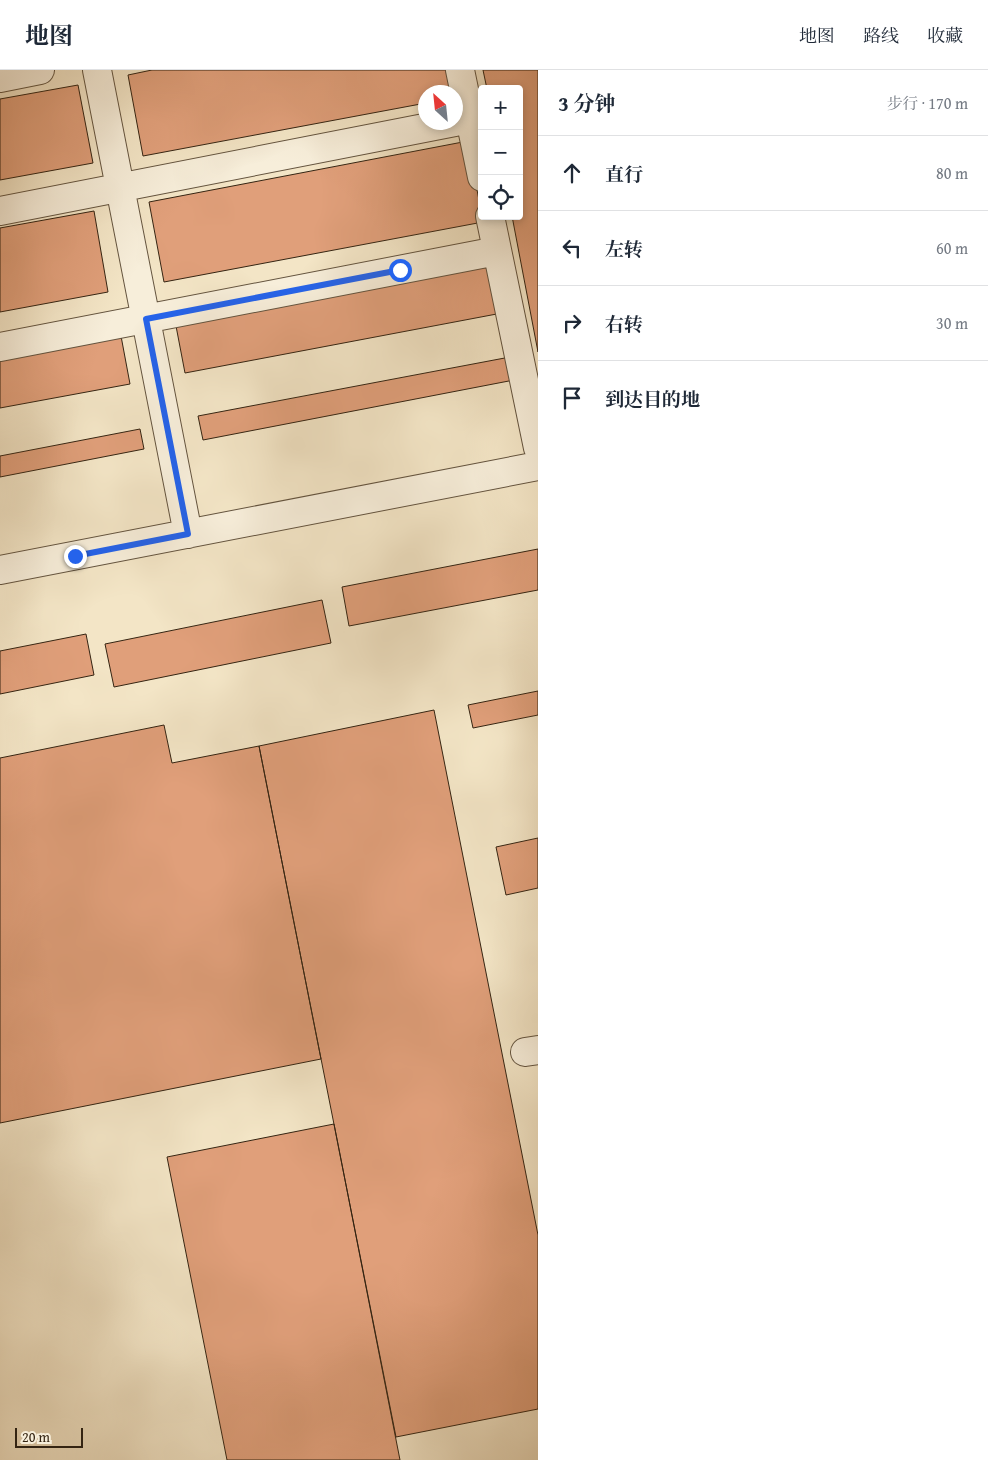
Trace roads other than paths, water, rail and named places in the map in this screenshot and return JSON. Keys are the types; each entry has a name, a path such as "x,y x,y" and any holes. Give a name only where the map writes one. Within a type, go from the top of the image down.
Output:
{"lane":[{"path":"0,78 40,70"},
{"path":"97,70 188,534"},
{"path":"460,70 460,85"},
{"path":"0,211 419,130"},
{"path":"463,130 481,175"},
{"path":"491,220 538,448"},
{"path":"0,348 497,251"},
{"path":"0,570 538,466"}]}
